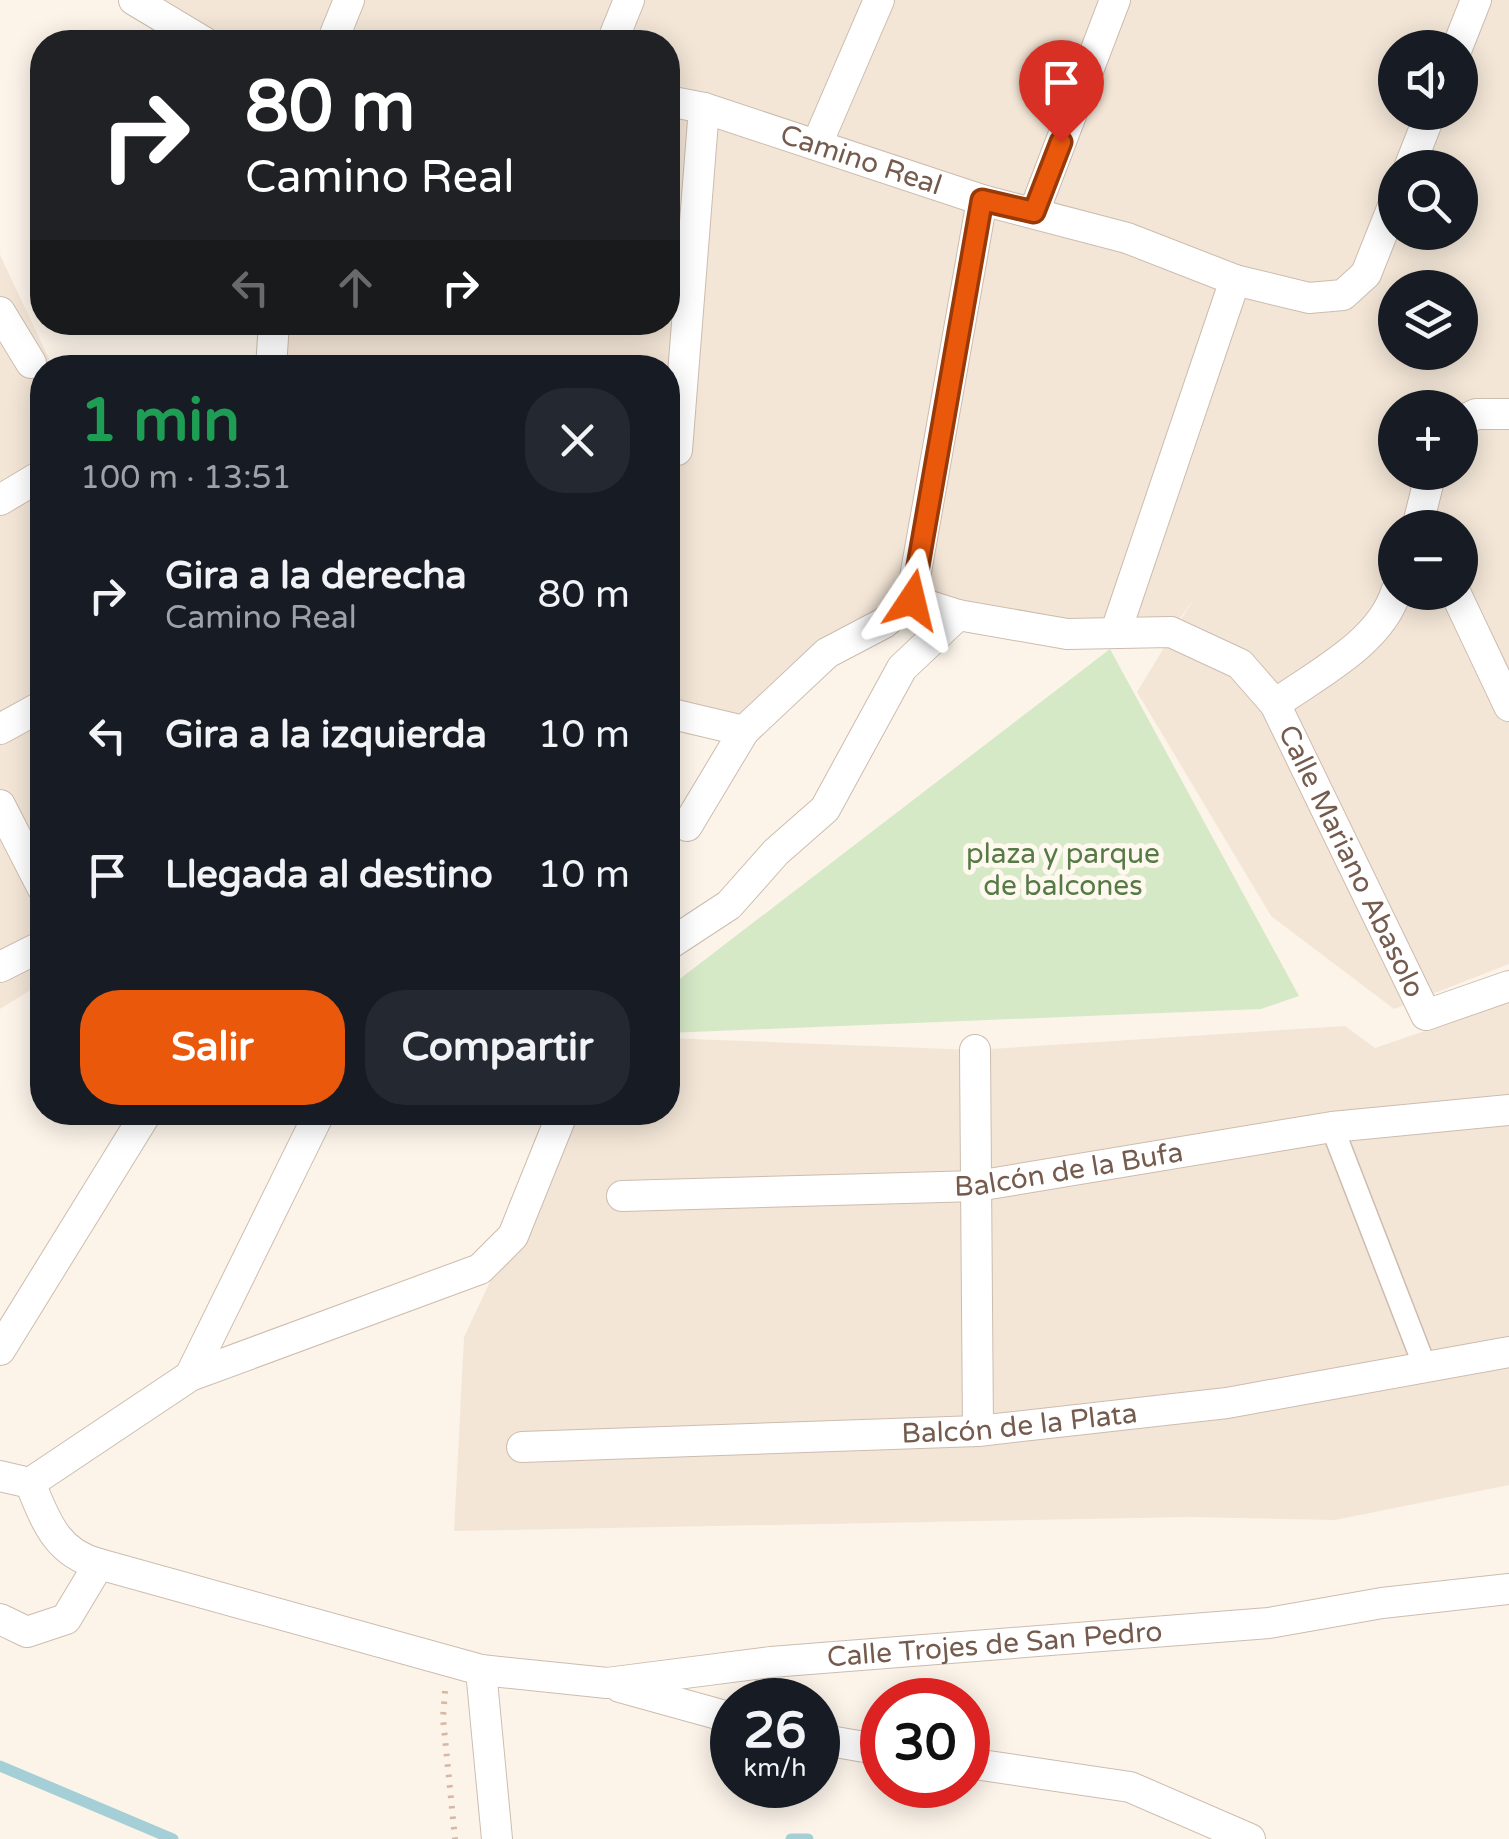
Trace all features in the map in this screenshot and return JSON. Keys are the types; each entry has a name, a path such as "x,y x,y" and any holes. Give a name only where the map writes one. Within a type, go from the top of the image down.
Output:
{"street":[{"path":"134,0 155,30"},
{"path":"134,0 184,30"},
{"path":"337,30 349,0"},
{"path":"617,30 629,0"},
{"path":"817,144 878,0"},
{"path":"1034,212 1114,0"},
{"path":"1464,30 1476,0"},
{"name":"Camino Real","path":"680,103 817,144 982,200 1127,238 1235,280 1309,298 1343,295 1366,274 1378,244"},
{"path":"680,412 704,108"},
{"path":"687,826 744,731 827,653 884,624 912,600 982,200"},
{"path":"1116,630 1235,280"},
{"path":"0,312 30,361"},
{"path":"1478,414 1509,414"},
{"path":"0,500 30,482"},
{"name":"Calle Mariano Abasolo","path":"912,600 958,615 1067,634 1116,630 1171,632 1240,664 1275,704 1426,1015 1509,986"},
{"path":"1275,704 1355,647 1390,610"},
{"path":"1464,610 1509,706"},
{"path":"680,936 729,905 776,852 826,809 902,668 958,615"},
{"path":"0,729 30,713"},
{"path":"680,715 744,731"},
{"path":"0,804 30,863"},
{"path":"0,967 30,952"},
{"path":"975,1050 978,1431"},
{"name":"Balcón de la Bufa","path":"622,1196 978,1186 1332,1127 1509,1110"},
{"path":"0,1350 139,1125"},
{"path":"190,1376 314,1125"},
{"path":"0,1476 30,1483 190,1376 480,1269 513,1236 558,1125"},
{"path":"1332,1127 1425,1367"},
{"name":"Balcón de la Plata","path":"522,1448 978,1431 1227,1402 1509,1352"},
{"name":"Calle Trojes de San Pedro","path":"30,1483 47,1525 76,1558 481,1670 606,1683 771,1662 1269,1623 1382,1603 1509,1589"},
{"path":"0,1619 27,1632 66,1618 99,1564"},
{"path":"481,1670 497,1839"},
{"path":"606,1683 710,1712"},
{"path":"990,1766 1130,1787 1250,1839"}],"path":[{"path":"448,1660 443,1718 455,1839"}],"shaded area":[{"path":"134,0 1509,0 1509,964 1394,1009 1271,916 1137,692 1196,595 1171,632 927,613 882,619 744,731 680,717 680,355 272,355 273,335 680,335 680,30 151,30"},
{"path":"0,255 30,318 30,335 38,335 47,355 30,355 30,990 0,1009"},
{"path":"1509,1002 1509,1485 1335,1520 1190,1517 454,1531 464,1337 563,1125 680,1125 680,1038 975,1050 1345,1026 1375,1048"}],"green space":[{"name":"plaza y parque de balcones","path":"1110,649 1299,996 1261,1009 680,1033 680,979"}],"waterway":[{"path":"0,1766 173,1839"},
{"path":"791,1839 808,1839"}],"route":[{"path":"912,600 982,200 1034,212 1061,142"}]}
